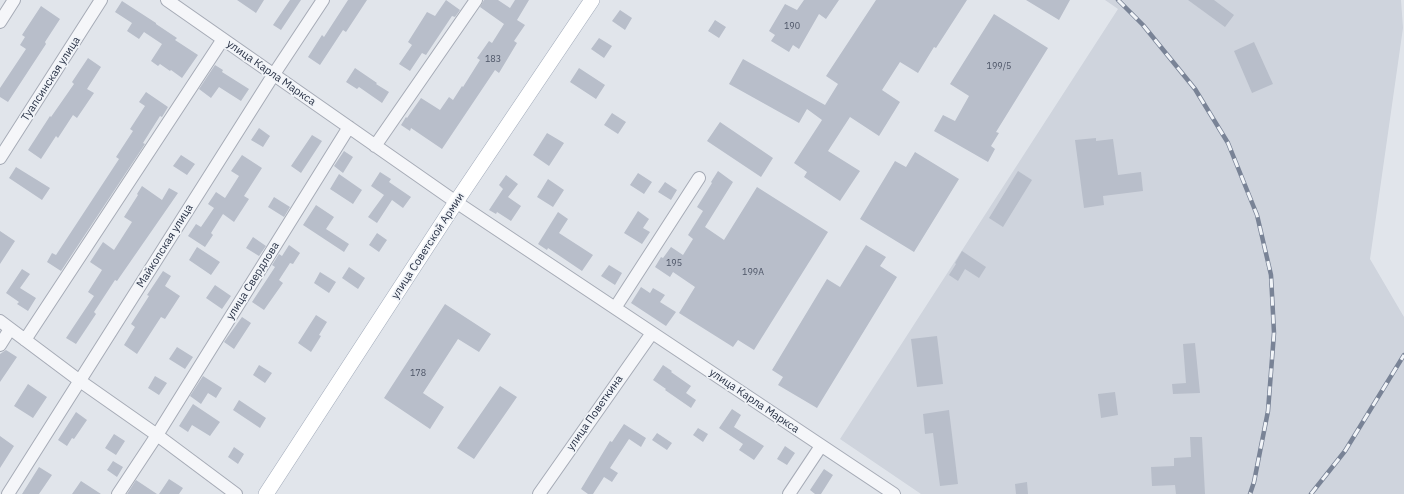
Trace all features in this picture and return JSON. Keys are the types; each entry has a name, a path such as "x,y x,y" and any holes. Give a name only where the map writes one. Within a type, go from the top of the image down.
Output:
{"main road":[{"name":"улица Советской Армии","path":"266,494 456,202 592,0"}],"street":[{"path":"0,22 14,0"},
{"name":"Туапсинская улица","path":"0,158 101,0"},
{"name":"улица Карла Маркса","path":"167,0 456,202 894,494"},
{"name":"Майкопская улица","path":"8,494 274,74 323,0"},
{"path":"375,146 476,0"},
{"path":"25,340 223,39"},
{"name":"улица Свердлова","path":"118,494 157,435 349,127"},
{"path":"615,308 699,178"},
{"path":"0,321 236,494"},
{"path":"0,345 10,329"},
{"name":"улица Поветкина","path":"539,494 652,333"},
{"path":"789,494 821,446"}],"shaded area":[{"path":"1105,0 1401,0 1403,28 1370,259 1404,317 1404,494 921,494 840,439 1118,9"}],"building":[{"path":"237,0 264,0 256,13"},
{"path":"290,0 301,0 281,30 273,25"},
{"path":"348,0 367,0 346,32 343,30 320,65 308,57 322,35 324,37"},
{"path":"446,0 460,10 455,17 452,16 426,55 422,53 410,71 399,64 412,45 408,42 427,12 435,16"},
{"path":"484,0 498,0 510,8 515,0 529,0 517,20 525,25 514,41 517,43 499,73 495,70 442,149 411,128 410,131 401,125 421,98 440,110 449,97 453,100 462,86 463,87 480,60 477,58 489,41 492,43 504,24 480,7"},
{"path":"804,0 839,0 826,19 819,14 799,49 793,45 789,52 771,41 775,35 769,31 785,4 797,10"},
{"path":"876,0 967,0 936,48 934,47 918,73 900,62 882,90 900,102 879,136 850,117 828,151 860,171 840,201 804,177 807,172 794,163 822,120 807,109 799,123 729,84 743,59 825,105 838,84 826,76"},
{"path":"1026,0 1070,0 1059,20"},
{"path":"1188,0 1214,0 1234,15 1225,27"},
{"path":"122,1 156,23 177,38 175,40 198,55 182,78 171,70 170,71 160,64 158,66 151,61 162,44 144,32 139,39 127,31 132,23 115,12"},
{"path":"41,6 60,19 45,42 46,44 8,102 0,97 0,88 26,49 20,45 25,37 22,35"},
{"path":"620,10 632,18 625,30 612,21"},
{"path":"994,14 1048,48 996,132 999,133 991,146 995,149 988,162 934,131 943,115 955,121 969,96 950,84"},
{"path":"715,20 726,27 719,38 708,31"},
{"path":"599,38 612,46 604,58 591,49"},
{"path":"1254,42 1273,84 1252,93 1234,51"},
{"path":"88,58 101,67 87,89 94,93 77,118 73,115 58,138 56,136 41,159 28,150 50,116 51,117 74,84 72,82"},
{"path":"215,65 223,70 222,72 249,89 241,101 219,87 211,98 199,89"},
{"path":"355,68 389,92 382,103 359,87 357,89 346,82"},
{"path":"579,68 605,85 596,99 570,82"},
{"path":"146,92 168,107 162,117 160,116 143,143 145,144 61,271 47,262 52,253 56,255 119,159 116,157 133,131 130,129 145,106 139,102"},
{"path":"612,113 626,122 618,134 604,125"},
{"path":"720,122 773,158 761,177 707,141"},
{"path":"259,128 270,136 263,147 251,140"},
{"path":"547,133 564,143 549,166 533,155"},
{"path":"312,135 322,141 301,173 291,166"},
{"path":"1096,138 1096,141 1113,139 1118,175 1141,172 1143,191 1103,196 1104,205 1084,208 1075,140"},
{"path":"344,151 353,157 343,173 334,166"},
{"path":"915,152 959,179 914,252 860,219 895,161 906,167"},
{"path":"181,155 195,164 187,175 173,166"},
{"path":"242,155 262,168 244,196 249,199 234,222 223,214 211,233 213,235 205,247 188,236 196,224 201,227 214,208 208,204 216,192 225,198 239,176 231,171"},
{"path":"16,167 50,188 42,200 9,178"},
{"path":"718,171 733,182 705,227 724,240 757,187 828,232 754,350 738,340 733,347 679,313 695,287 673,272 670,277 655,267 661,257 663,258 671,247 683,255 693,239 688,235 703,211 697,207"},
{"path":"1018,171 1032,180 1003,227 989,218"},
{"path":"380,172 391,179 389,182 411,197 403,208 392,200 377,223 368,217 384,195 371,186"},
{"path":"638,173 652,182 644,194 630,185"},
{"path":"339,174 362,190 353,204 330,189"},
{"path":"506,175 518,184 508,197 521,206 511,221 497,212 496,214 489,210 503,189 499,185"},
{"path":"548,179 564,190 553,207 537,197"},
{"path":"665,182 677,190 671,200 658,192"},
{"path":"142,186 162,200 169,188 178,193 117,281 115,280 94,312 96,314 76,344 66,338 94,296 88,292 102,270 90,262 103,242 114,250 132,222 124,217"},
{"path":"274,197 290,207 284,217 268,207"},
{"path":"316,205 334,217 326,229 349,244 344,252 303,225"},
{"path":"638,211 649,219 643,228 650,232 642,244 624,233"},
{"path":"558,212 568,219 559,233 593,255 582,271 548,248 547,250 538,244"},
{"path":"0,231 15,241 0,264"},
{"path":"377,233 387,240 379,252 369,245"},
{"path":"253,237 266,246 259,256 246,248"},
{"path":"289,245 300,253 293,264 290,263 279,280 283,283 264,310 252,302 275,267 272,265 279,254 282,256"},
{"path":"866,245 886,257 880,266 897,277 817,408 778,385 783,377 772,370 827,279 840,287"},
{"path":"197,247 220,262 211,275 189,260"},
{"path":"962,251 986,267 979,278 965,269 958,281 949,275"},
{"path":"609,265 622,273 615,285 601,276"},
{"path":"349,267 365,278 358,289 342,278"},
{"path":"22,269 30,274 20,288 36,298 28,311 17,304 19,302 6,293"},
{"path":"163,271 171,276 165,286 180,296 165,319 161,317 137,354 124,345 135,327 131,324 149,296 147,295"},
{"path":"320,272 336,282 329,293 314,283"},
{"path":"215,285 231,296 222,309 206,298"},
{"path":"641,287 650,293 653,288 665,295 660,302 676,312 666,326 631,303"},
{"path":"445,304 491,334 479,352 458,339 423,393 444,407 430,429 384,398"},
{"path":"316,315 327,322 319,335 321,336 311,352 298,343"},
{"path":"242,317 251,323 234,349 224,342"},
{"path":"937,336 943,384 917,387 911,339"},
{"path":"1195,343 1200,393 1173,394 1172,384 1186,383 1183,344"},
{"path":"177,347 193,357 185,369 169,359"},
{"path":"6,350 17,357 0,382 0,354"},
{"path":"259,365 272,373 265,383 253,375"},
{"path":"663,365 691,386 686,393 696,400 691,408 653,380"},
{"path":"155,376 167,383 159,395 148,388"},
{"path":"203,376 222,388 216,398 208,393 201,404 190,396"},
{"path":"28,384 47,397 33,418 14,406"},
{"path":"500,386 517,397 474,459 457,448"},
{"path":"1115,392 1118,415 1101,418 1098,394"},
{"path":"239,400 266,418 260,428 233,410"},
{"path":"193,404 220,422 210,436 192,425 188,432 179,426"},
{"path":"732,409 741,415 734,427 764,446 754,460 739,450 743,444 719,428"},
{"path":"949,410 958,484 940,486 933,433 925,434 923,414"},
{"path":"76,412 87,420 74,439 72,438 67,446 58,440"},
{"path":"624,424 646,438 641,447 629,439 610,468 618,473 612,482 604,477 593,494 588,494 581,489 610,441 612,442"},
{"path":"698,428 708,434 703,442 693,435"},
{"path":"657,433 672,443 667,450 652,440"},
{"path":"114,434 125,441 116,455 105,448"},
{"path":"0,436 14,446 0,468"},
{"path":"1190,437 1202,437 1205,494 1176,494 1175,485 1152,486 1151,467 1174,466 1174,458 1191,457"},
{"path":"785,446 795,453 787,465 777,459"},
{"path":"234,447 244,454 238,464 228,457"},
{"path":"113,461 123,467 117,477 107,470"},
{"path":"39,467 52,475 39,494 22,494"},
{"path":"824,469 833,475 821,494 815,494 810,490"},
{"path":"169,479 183,488 179,494 159,494"},
{"path":"136,480 157,494 127,494"},
{"path":"81,481 101,494 72,494"},
{"path":"1027,482 1028,494 1016,494 1015,484"}],"railway":[{"path":"1118,0 1143,25 1195,89 1228,143 1257,215 1271,275 1274,333 1268,411 1254,482 1250,494"},
{"path":"1311,494 1345,451 1404,355"}]}
